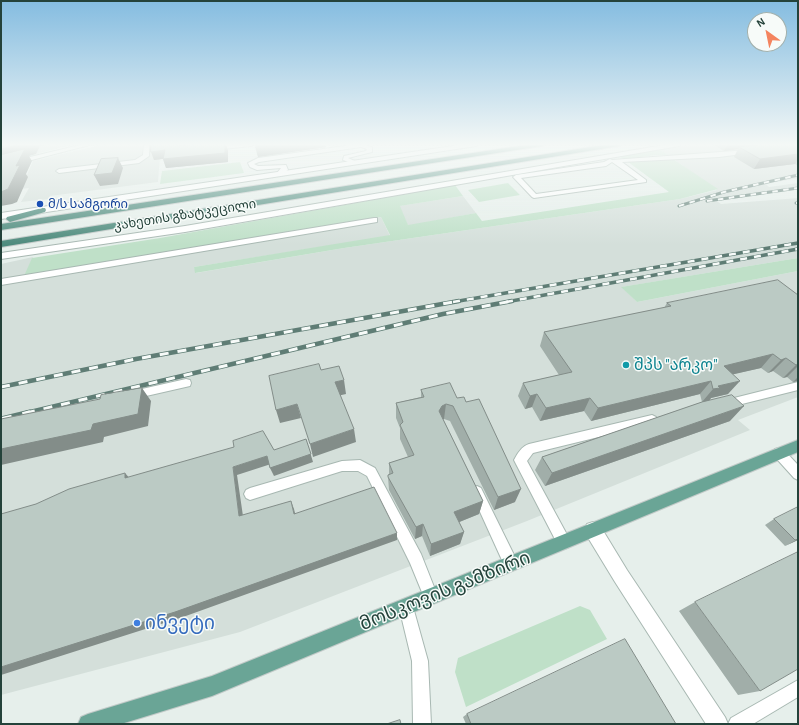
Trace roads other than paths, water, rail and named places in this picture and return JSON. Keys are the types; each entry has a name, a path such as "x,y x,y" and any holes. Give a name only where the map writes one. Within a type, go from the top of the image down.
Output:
{"highway":[{"name":"კახეთის გზატკეცილი","path":"1,227 321,178"},
{"name":"კახეთის გზატკეცილი","path":"1,244 410,178"},
{"path":"1,221 42,210"},
{"path":"1,250 56,235"}],"main road":[{"name":"მოსკოვის გამზირი","path":"88,724 212,686 798,446"}],"street":[{"name":"კახეთის გზატკეცილი","path":"1,216 249,178"},
{"name":"კახეთის გზატკეცილი","path":"1,256 185,229 480,178"},
{"path":"593,530 620,576 718,724"}],"lane":[{"path":"517,178 534,196 644,181 639,178"},
{"path":"1,282 374,220"},
{"path":"124,398 186,382"},
{"path":"712,407 798,386"},
{"path":"564,542 520,460 529,448 667,417"},
{"path":"779,453 798,474"},
{"path":"250,494 342,466 360,465 371,472 416,559 430,597"},
{"path":"471,480 511,564"},
{"path":"406,607 420,661 422,724"},
{"path":"737,724 798,688"}],"railway":[{"path":"679,206 724,192 786,178"},
{"path":"707,201 798,188"},
{"path":"453,302 798,243"},
{"path":"506,302 798,249"},
{"path":"1,387 136,359 459,301"},
{"path":"26,413 443,314 512,301"},
{"path":"1,419 30,412"}],"place":[{"name":"მ/ს სამგორი","path":"40,204"},
{"name":"შპს \"არკო\"","path":"626,365"},
{"name":"ინვეტი","path":"137,623"}]}
